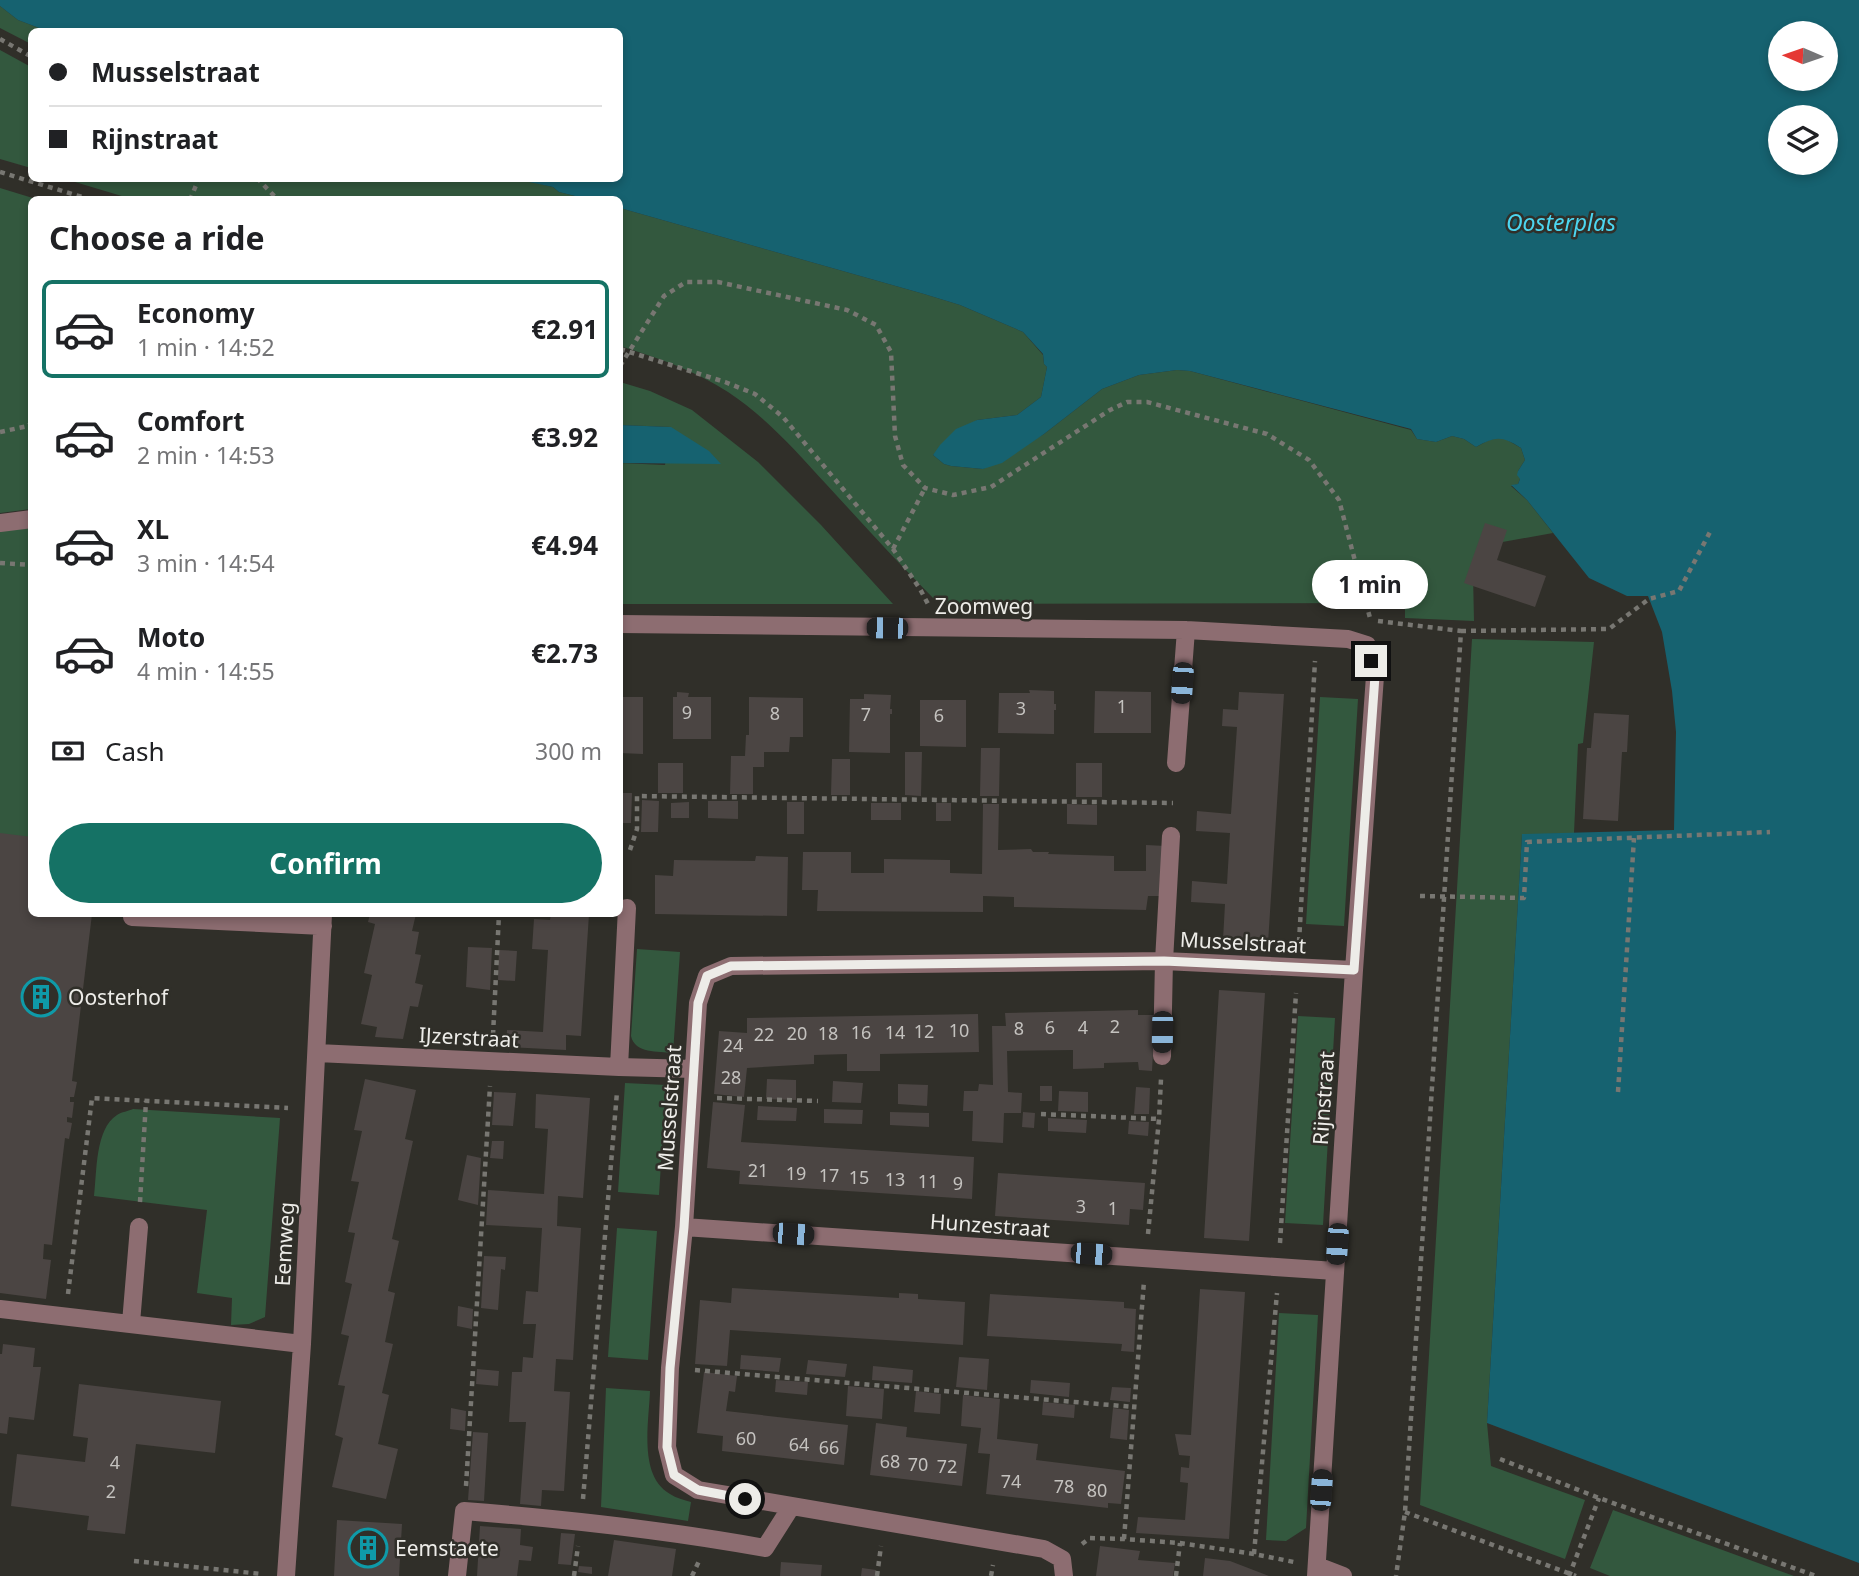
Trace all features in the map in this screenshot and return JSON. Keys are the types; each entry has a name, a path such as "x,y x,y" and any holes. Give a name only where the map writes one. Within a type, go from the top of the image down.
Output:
{"street":[{"path":"0,523 28,520"},
{"name":"Zoomweg","path":"623,624 1186,630 1348,639"},
{"path":"1176,763 1186,630"},
{"name":"Rijnstraat","path":"1316,1571 1375,676 1367,645 1348,639"},
{"path":"1162,1056 1171,836"},
{"path":"619,1067 627,908"},
{"path":"132,917 323,920"},
{"name":"Eemweg","path":"278,1575 302,1344 323,920"},
{"name":"Musselstraat","path":"1063,1568 1044,1549 698,1490 674,1475 667,1447 670,1368 684,1227 698,1003 707,976 731,966 1164,961 1354,970"},
{"name":"IJzerstraat","path":"317,1053 694,1069"},
{"path":"131,1324 139,1227"},
{"name":"Hunzestraat","path":"684,1227 1335,1271"},
{"path":"0,1309 302,1344"},
{"path":"457,1576 464,1511 581,1521 765,1548 791,1507"},
{"path":"1316,1571 1343,1576"}],"path":[{"path":"0,39 28,55"},
{"path":"0,172 28,181"},
{"path":"33,182 79,196"},
{"path":"261,182 274,196"},
{"path":"623,361 664,296 685,282 718,282 847,310 876,325 891,352 895,436 903,465 925,488 953,495 990,487 1110,410 1127,402 1147,402 1267,434 1309,460 1339,500 1371,619 1461,631 1609,629 1649,599 1679,591 1710,532"},
{"path":"623,350 755,394 783,417 893,549 920,589 941,629"},
{"path":"0,432 28,426"},
{"path":"893,549 925,488"},
{"path":"0,563 28,565"},
{"path":"1396,1576 1405,1512 1461,631"},
{"path":"1254,1554 1279,1267 1317,638"},
{"path":"630,850 637,829 637,796 1173,803 1171,836"},
{"path":"1420,896 1524,898 1527,842 1770,832"},
{"path":"1618,1092 1633,838"},
{"path":"464,1511 499,917"},
{"path":"1124,1539 1162,1056"},
{"path":"581,1521 619,1067"},
{"path":"692,1097 818,1101"},
{"path":"65,1316 92,1098 314,1109"},
{"path":"139,1227 146,1101"},
{"path":"1041,1114 1159,1119"},
{"path":"670,1368 1134,1407"},
{"path":"1500,1459 1599,1498 1816,1576"},
{"path":"1405,1512 1572,1575 1599,1498"},
{"path":"1063,1568 1090,1538 1180,1543 1254,1554 1316,1571"},
{"path":"1176,1576 1180,1543"},
{"path":"134,1561 278,1575"}],"green space":[{"path":"0,6 18,20 39,28 28,28 28,42 0,28"},
{"path":"0,50 28,65 28,167 0,159"},
{"path":"75,182 532,182 575,196 122,196"},
{"path":"0,188 28,197 28,509 0,513"},
{"path":"623,209 960,305 1023,332 1043,355 1047,367 1041,397 1017,415 977,420 933,455 944,464 983,469 1044,434 1102,389 1139,375 1190,371 1411,430 1417,439 1436,442 1452,436 1464,439 1476,447 1502,437 1521,448 1525,460 1518,471 1518,484 1511,486 1527,500 1553,533 1497,543 1473,574 1474,621 1405,618 1405,605 1401,603 948,604 936,601 792,447 755,412 702,377 623,347"},
{"path":"623,383 650,391 692,410 758,462 821,525 893,604 623,604 623,463 665,465 671,427 623,425"},
{"path":"28,527 28,842 0,839 0,531"},
{"path":"1472,639 1594,642 1583,743 1578,744 1574,833 1522,835 1487,1423 1491,1466 1585,1500 1565,1559 1420,1505"},
{"path":"1320,697 1358,699 1344,926 1306,924"},
{"path":"637,949 680,952 673,1053 642,1049 633,1042 631,1036"},
{"path":"1298,1016 1335,1018 1323,1225 1285,1223"},
{"path":"625,1083 666,1085 659,1195 618,1192"},
{"path":"133,1109 280,1118 265,1317 249,1324 231,1325 232,1298 197,1293 207,1210 94,1196 98,1152 105,1130 117,1115"},
{"path":"617,1228 657,1231 648,1360 608,1357"},
{"path":"1279,1313 1318,1315 1306,1528 1286,1541 1266,1540"},
{"path":"606,1388 650,1391 647,1432 649,1462 660,1486 672,1495 691,1502 688,1521 601,1507"},
{"path":"1613,1510 1794,1576 1610,1576 1590,1568"}],"water":[{"name":"Oosterplas","path":"0,0 1859,0 1859,1563 1487,1423 1522,834 1674,830 1676,732 1672,691 1662,632 1648,596 1627,596 1589,578 1527,500 1511,485 1518,484 1520,479 1518,471 1525,460 1521,448 1499,439 1476,447 1464,439 1452,436 1436,442 1417,439 1411,429 1190,371 1177,370 1139,375 1102,389 1002,463 983,469 951,466 933,455 956,429 977,420 1017,415 1041,397 1047,367 1043,354 1023,332 960,305 623,209 623,196 575,196 559,192 553,187 529,182 623,182 623,28 39,28 18,20 0,6"},
{"path":"623,425 671,427 709,451 721,464 623,463"}],"building":[{"path":"1485,523 1507,530 1497,560 1546,576 1535,607 1464,583"},
{"path":"1029,690 1054,691 1054,734 998,733 999,693 1030,693"},
{"path":"1095,691 1151,692 1151,733 1094,733"},
{"path":"677,692 689,693 688,697 711,697 711,739 673,739 673,697 677,697"},
{"path":"1239,692 1284,694 1268,943 1223,940 1225,904 1191,902 1192,881 1227,884 1230,833 1196,831 1197,811 1231,814 1237,727 1222,726 1223,709 1238,710"},
{"path":"864,694 891,695 890,753 849,752 850,699 864,699"},
{"path":"623,697 643,697 643,754 623,753"},
{"path":"749,697 803,698 803,737 790,737 789,752 764,752 764,767 753,767 753,794 730,794 731,756 745,756 746,735 749,735"},
{"path":"920,700 966,700 966,747 920,746"},
{"path":"1594,713 1629,715 1627,752 1622,752 1618,821 1583,819 1587,748 1591,748"},
{"path":"981,748 1000,748 999,796 980,796"},
{"path":"905,752 922,752 921,796 905,795"},
{"path":"832,759 850,759 850,795 831,795"},
{"path":"658,763 683,763 683,793 658,793"},
{"path":"1076,763 1102,763 1102,797 1076,797"},
{"path":"623,793 632,793 631,823 623,823"},
{"path":"642,800 659,801 658,832 641,832"},
{"path":"708,801 738,801 738,819 708,818"},
{"path":"689,802 689,818 671,818 671,803"},
{"path":"787,802 804,802 804,834 787,834"},
{"path":"871,803 901,803 901,820 871,820"},
{"path":"936,803 951,803 951,821 936,821"},
{"path":"983,804 999,804 998,850 1031,849 1033,852 1049,852 1048,854 1114,856 1114,871 1146,871 1146,845 1166,846 1162,896 1148,896 1146,910 1014,907 1014,897 983,896 983,912 817,911 818,890 802,890 803,852 851,852 851,873 884,873 884,859 950,860 950,873 982,874"},
{"path":"1067,804 1097,805 1097,825 1067,824"},
{"name":"Oosterhof","path":"0,833 28,836 28,917 92,917 72,1081 77,1082 74,1097 70,1097 70,1102 74,1102 72,1118 67,1117 67,1122 72,1123 69,1139 65,1138 52,1245 44,1244 43,1259 51,1260 46,1299 0,1293"},
{"path":"756,856 788,857 787,916 655,914 655,875 673,876 674,860 755,861"},
{"path":"369,917 415,917 412,931 419,932 415,954 421,955 415,983 423,985 418,1007 410,1006 403,1039 375,1037 377,1027 361,1024 372,975 364,973 375,924 368,922"},
{"path":"550,917 589,917 581,1036 566,1035 566,1050 506,1047 507,1030 543,1032 548,950 532,949 534,919 550,920"},
{"path":"468,947 492,948 490,990 466,987"},
{"path":"499,950 517,951 515,981 498,980"},
{"path":"1219,990 1265,993 1249,1241 1204,1238"},
{"path":"1138,1010 1138,1015 1155,1015 1152,1071 1139,1070 1138,1062 1104,1063 1104,1068 1073,1069 1073,1050 1007,1051 1008,1092 1022,1093 1021,1113 1004,1113 1003,1143 972,1141 973,1111 963,1111 964,1091 978,1091 979,1084 993,1085 992,1026 1006,1026 1005,1013"},
{"path":"978,1014 979,1052 880,1054 880,1071 847,1071 847,1054 814,1055 814,1064 747,1068 744,1097 714,1094 719,1031 747,1033 747,1018"},
{"path":"365,1079 416,1090 405,1139 413,1141 392,1239 399,1241 388,1291 395,1293 385,1342 393,1344 382,1393 389,1395 378,1444 398,1449 386,1499 332,1487 343,1438 335,1435 345,1386 338,1385 349,1336 341,1334 352,1284 345,1282 355,1233 348,1232 359,1182 351,1181 362,1131 354,1130"},
{"path":"767,1079 796,1080 796,1100 766,1099"},
{"path":"833,1081 863,1083 861,1103 832,1102"},
{"path":"898,1084 928,1085 927,1106 898,1104"},
{"path":"1040,1086 1052,1086 1052,1101 1040,1101"},
{"path":"1136,1087 1150,1088 1149,1114 1134,1114"},
{"path":"1059,1091 1088,1092 1088,1112 1058,1111"},
{"path":"494,1092 516,1093 513,1126 492,1125"},
{"path":"536,1094 590,1098 583,1198 558,1196 557,1226 581,1228 573,1360 556,1359 554,1391 570,1392 564,1491 542,1490 541,1506 520,1504 526,1422 509,1422 512,1372 522,1372 523,1357 533,1358 536,1324 523,1324 526,1291 538,1292 542,1228 486,1225 488,1190 544,1194 548,1129 535,1128"},
{"path":"713,1102 745,1105 741,1142 974,1157 972,1199 739,1184 740,1171 707,1168"},
{"path":"758,1106 797,1108 796,1121 757,1120"},
{"path":"824,1109 863,1110 862,1124 824,1123"},
{"path":"890,1112 929,1113 929,1127 890,1125"},
{"path":"1023,1112 1035,1113 1034,1128 1022,1127"},
{"path":"1048,1118 1087,1120 1086,1133 1048,1131"},
{"path":"1129,1121 1149,1122 1148,1136 1128,1134"},
{"path":"492,1141 504,1141 503,1159 490,1158"},
{"path":"467,1155 481,1158 478,1205 458,1200"},
{"path":"998,1173 1145,1183 1143,1210 1130,1209 1129,1225 995,1216"},
{"path":"484,1256 506,1257 505,1270 501,1269 498,1310 481,1308"},
{"path":"732,1288 899,1298 899,1293 918,1294 918,1299 965,1302 963,1345 730,1330 727,1366 695,1364 700,1300 731,1303"},
{"path":"1200,1289 1245,1292 1229,1539 1136,1533 1138,1517 1185,1520 1188,1483 1180,1482 1181,1467 1189,1468 1190,1456 1179,1455 1175,1434 1191,1435"},
{"path":"990,1294 1124,1302 1124,1308 1136,1309 1134,1352 1121,1351 1122,1344 987,1336"},
{"path":"458,1306 473,1309 472,1329 457,1326"},
{"path":"3,1344 35,1348 33,1367 41,1367 34,1420 9,1417 7,1434 0,1433 0,1354"},
{"path":"741,1355 781,1358 779,1372 740,1369"},
{"path":"959,1357 989,1359 987,1390 956,1387"},
{"path":"808,1360 847,1364 845,1377 806,1374"},
{"path":"873,1366 913,1370 912,1383 872,1380"},
{"path":"477,1369 499,1371 498,1386 476,1384"},
{"path":"704,1372 737,1376 735,1392 729,1391 726,1411 848,1425 844,1465 722,1451 723,1436 697,1433"},
{"path":"776,1380 808,1382 807,1395 775,1392"},
{"path":"1031,1380 1070,1383 1069,1397 1030,1393"},
{"path":"79,1384 221,1401 215,1453 136,1444 125,1534 87,1530 89,1516 11,1506 17,1454 85,1462 88,1438 73,1436"},
{"path":"848,1386 884,1389 882,1419 846,1416"},
{"path":"1112,1387 1131,1388 1130,1402 1110,1400"},
{"path":"916,1391 941,1394 940,1414 914,1412"},
{"path":"963,1395 1000,1399 997,1439 1038,1444 1036,1460 1125,1471 1121,1504 1108,1503 1108,1508 986,1494 990,1454 978,1453 981,1428 961,1426"},
{"path":"1043,1402 1075,1405 1074,1418 1042,1415"},
{"path":"451,1408 466,1411 465,1431 450,1429"},
{"path":"1113,1408 1129,1410 1127,1440 1110,1438"},
{"path":"876,1423 907,1427 906,1437 967,1444 962,1486 870,1475"},
{"path":"473,1432 488,1433 484,1501 468,1500"},
{"name":"Eemstaete","path":"337,1520 402,1524 399,1576 334,1576"},
{"path":"480,1526 521,1529 520,1545 533,1547 531,1561 519,1560 517,1576 477,1576"},
{"path":"561,1533 575,1534 571,1565 558,1564"},
{"path":"614,1540 676,1549 672,1576 608,1576"},
{"path":"1100,1546 1140,1551 1138,1560 1175,1563 1173,1576 1096,1576"},
{"path":"1205,1558 1230,1561 1269,1576 1203,1576"},
{"path":"781,1562 822,1565 821,1576 780,1576"},
{"path":"579,1566 592,1567 592,1574 578,1572"},
{"path":"862,1568 876,1570 875,1576 861,1576"}],"place":[{"name":"Oosterhof","path":"41,997"},
{"name":"Eemstaete","path":"368,1548"}],"route":[{"path":"745,1499 698,1490 674,1475 667,1447 670,1368 684,1227 698,1003 707,976 731,966 1164,961 1354,970 1375,676 1371,661"}]}
